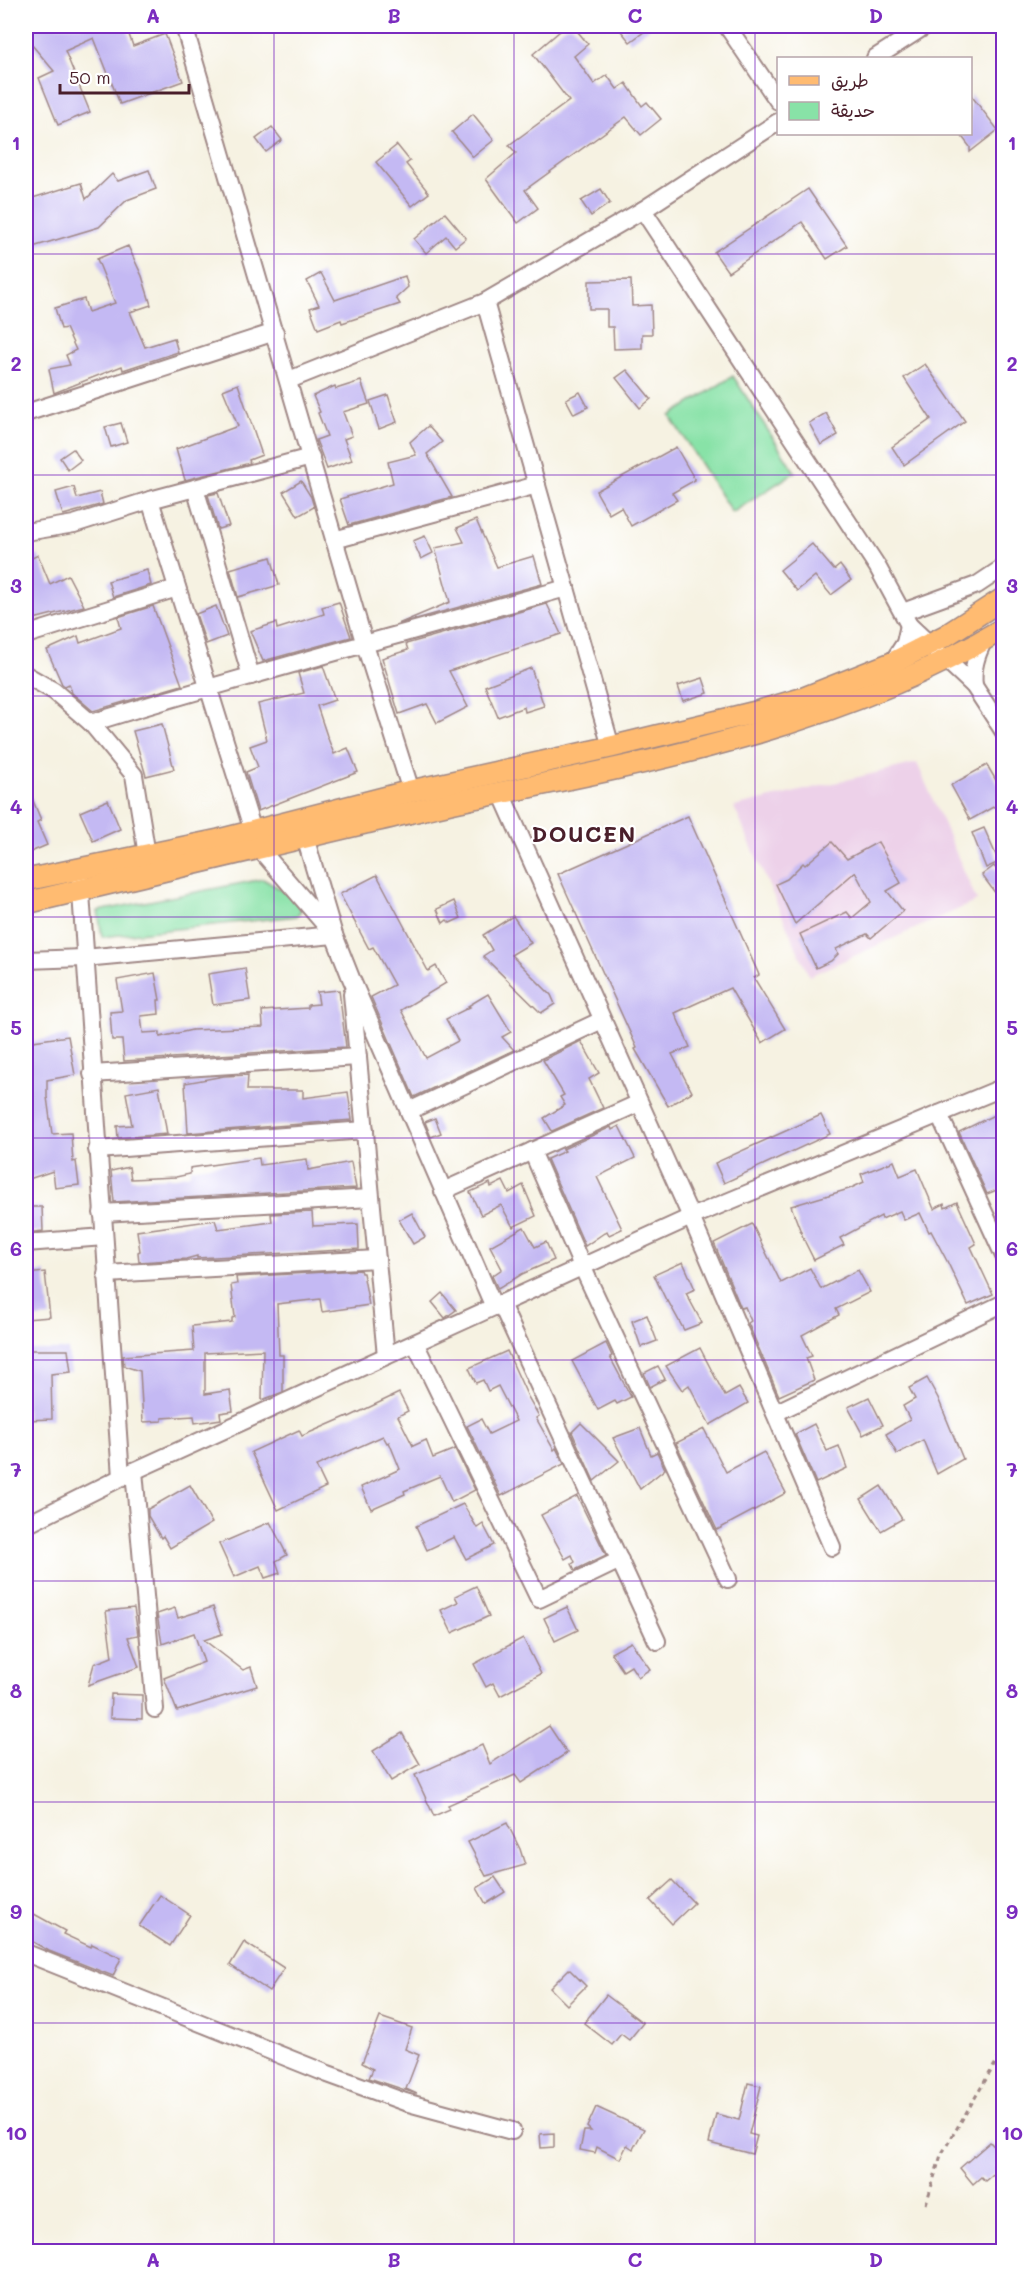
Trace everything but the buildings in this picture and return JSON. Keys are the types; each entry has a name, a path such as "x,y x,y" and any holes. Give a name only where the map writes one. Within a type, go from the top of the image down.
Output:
{"main road":[{"path":"26,903 81,890 411,792 611,747 804,698 892,663 930,644 1004,598"},
{"path":"26,880 147,855 255,839 305,837 671,755 784,725 852,703 947,660 1004,628"}],"street":[{"path":"184,26 365,645 411,792"},
{"path":"727,26 777,100"},
{"path":"877,57 925,26"},
{"path":"289,380 485,302 644,210 777,123"},
{"path":"644,210 877,566 906,618 974,686 1004,732"},
{"path":"485,302 611,747"},
{"path":"26,413 275,332"},
{"path":"26,532 74,524 150,500 311,457"},
{"path":"334,540 537,485"},
{"path":"195,488 251,676"},
{"path":"150,500 255,839 334,935"},
{"path":"906,618 977,585 1004,567"},
{"path":"26,635 177,588"},
{"path":"91,723 208,687 566,588"},
{"path":"892,663 905,644 906,618"},
{"path":"974,686 972,671 976,655 984,640"},
{"path":"917,673 954,674 974,686"},
{"path":"26,675 54,691 91,723 134,775 147,855"},
{"path":"501,793 691,1217 832,1547"},
{"path":"305,837 334,935 444,1191 657,1641"},
{"path":"79,868 106,1274 155,1708"},
{"path":"26,960 84,958 334,935"},
{"path":"351,978 386,1356"},
{"path":"409,1111 602,1020"},
{"path":"92,1074 358,1057"},
{"path":"26,1525 127,1474 691,1217 1004,1087"},
{"path":"444,1191 639,1103"},
{"path":"939,1114 1004,1256"},
{"path":"97,1150 365,1130"},
{"path":"532,1151 582,1266 728,1579"},
{"path":"102,1213 371,1198"},
{"path":"26,1244 104,1237"},
{"path":"106,1274 377,1259"},
{"path":"775,1413 1004,1303"},
{"path":"415,1343 540,1599 620,1560"},
{"path":"26,1953 328,2074 405,2102 512,2131"}],"path":[{"path":"926,2204 940,2156 1004,2049"}],"shaded area":[{"path":"917,763 977,901 809,976 734,807"}],"green space":[{"path":"733,376 795,472 732,513 670,416"},
{"path":"263,879 298,904 301,910 297,916 102,937 98,911"}],"district":[{"name":"DOUCEN","path":"584,833"}]}
